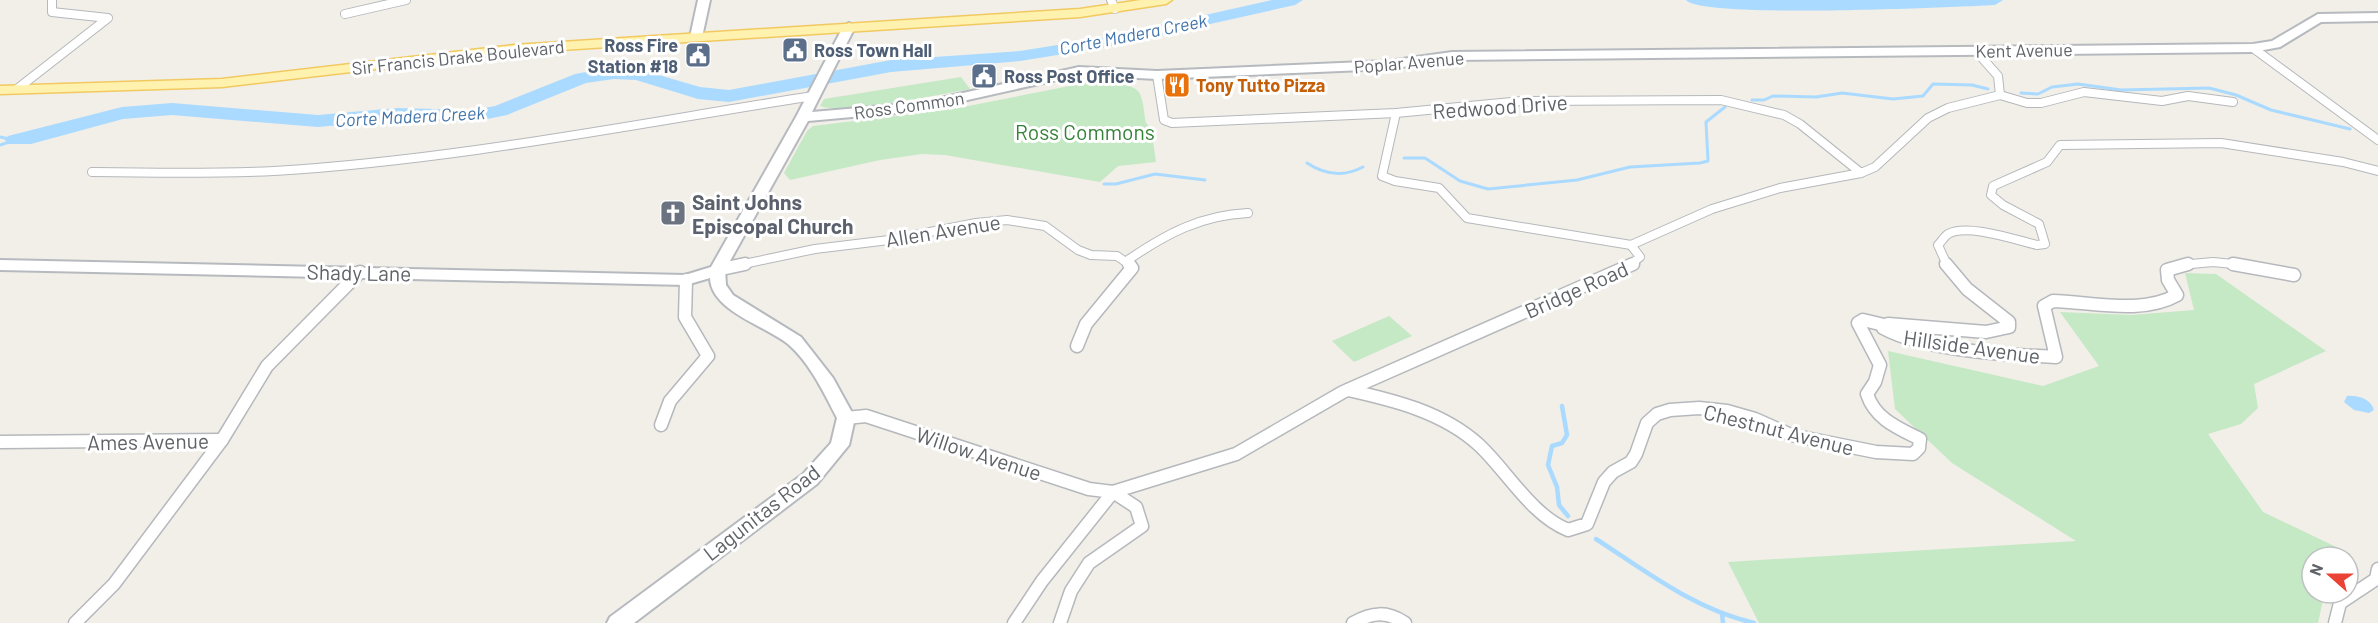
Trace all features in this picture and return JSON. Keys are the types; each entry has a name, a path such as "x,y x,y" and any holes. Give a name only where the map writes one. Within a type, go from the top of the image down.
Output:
{"main road":[{"name":"Sir Francis Drake Boulevard","path":"0,90 222,83 514,49 849,27 1166,0"}],"street":[{"path":"17,89 108,18 52,12 52,0"},
{"path":"345,14 406,0"},
{"path":"696,37 704,0"},
{"name":"Kent Avenue","path":"1661,55 2253,48 2276,44 2318,18 2378,17"},
{"path":"846,418 827,382 795,341 733,305 718,285 717,270 803,117 849,27"},
{"path":"2253,48 2378,140"},
{"path":"1976,51 1998,76 2000,95 2027,103 2041,103 2084,92 2162,101 2188,96 2233,102"},
{"name":"Poplar Avenue","path":"1157,75 1388,65 1452,56 1661,55"},
{"name":"Ross Common","path":"803,117 918,107 1079,71 1157,75"},
{"name":"Redwood Drive","path":"1157,75 1166,122 1396,113 1522,101 1700,99 1737,102 1774,111 1792,120 1861,172"},
{"path":"92,172 186,173 397,160 815,92"},
{"name":"Bridge Road","path":"1113,492 1236,454 1348,390 1635,263 1640,257 1631,245 1712,209 1780,188 1861,172 1875,166 1928,118 1948,108 2000,95"},
{"path":"1396,113 1382,176 1395,181 1439,188 1467,218 1631,245"},
{"name":"Hillside Avenue","path":"2294,275 2206,262 2181,263 2167,270 2168,280 2177,295 2169,302 2151,305 2053,301 2044,306 2056,357 1973,349 1900,336 1886,331 1884,325 1986,332 2009,327 2009,322 1952,276 1943,263 1938,245 1947,234 1957,232 1975,233 2037,245 2045,244 2039,224 2003,205 1991,195 1993,186 2047,162 2060,146 2222,143 2343,162 2378,171"},
{"path":"1077,346 1086,324 1132,268 1128,260 1190,221 1228,213 1248,213"},
{"name":"Allen Avenue","path":"717,270 815,249 913,236 962,223 1006,219 1047,226 1066,243 1087,254 1122,256 1128,260"},
{"name":"Shady Lane","path":"0,265 686,280 717,270"},
{"name":"Ames Avenue","path":"0,442 222,440 267,366 360,272"},
{"path":"661,425 670,401 708,356 685,317 686,280"},
{"name":"Chestnut Avenue","path":"1348,390 1396,400 1440,418 1477,443 1531,498 1549,521 1566,530 1586,526 1593,519 1600,488 1610,474 1632,462 1640,448 1642,431 1652,416 1674,408 1705,408 1726,412 1768,424 1789,434 1894,455 1913,454 1919,448 1920,439 1875,413 1868,403 1867,393 1880,375 1881,364 1858,323 1863,321 1884,325"},
{"name":"Willow Avenue","path":"846,418 866,416 1089,489 1113,492"},
{"name":"Lagunitas Road","path":"618,623 810,479 840,445 846,418"},
{"path":"75,623 114,584 222,440"},
{"path":"1014,623 1042,581 1113,492 1136,507 1142,526 1127,540 1106,549 1082,570 1067,598 1060,623"},
{"path":"2335,623 2340,603 2376,579 2378,569"},
{"path":"1353,623 1367,614 1382,613 1394,615 1405,623"}],"green space":[{"path":"961,77 970,89 870,106 831,108 820,106 824,99"},
{"name":"Ross Commons","path":"1080,84 1122,84 1130,86 1140,94 1146,123 1151,128 1156,162 1118,166 1100,182 945,155 922,154 880,160 790,180 784,173 807,131 813,126 953,109"},
{"path":"2185,273 2216,274 2326,351 2254,384 2258,408 2241,424 2208,434 2263,512 2332,545 2300,545 2300,605 2322,605 2318,623 1759,623 1728,562 2076,541 1952,463 1895,409 1888,351 2043,386 2099,366 2060,312 2131,315 2194,310"},
{"path":"1389,316 1412,336 1354,362 1332,341"}],"water":[{"path":"2347,396 2363,398 2374,410 2369,413 2354,410 2344,402"}],"waterway":[{"name":"Corte Madera Creek","path":"15,140 31,138 122,113 172,109 318,121 397,114 473,116 500,111 582,78 614,73 638,75 698,93 729,96 891,66 943,60 1020,56 1107,42 1295,0"},
{"name":"Corte Madera Creek","path":"1694,0 1727,5 1894,4 1995,0"},
{"path":"1752,100 1764,100 1773,96 1816,97 1842,93 1893,99 1923,96 1933,84 1972,85 1988,89"},
{"path":"2021,93 2038,94 2052,87 2078,84 2121,90 2209,88 2236,95 2271,110 2350,129"},
{"path":"1404,158 1425,158 1460,181 1488,189 1577,180 1630,167 1700,163 1708,161 1706,122 1725,107"},
{"path":"0,137 14,140"},
{"path":"0,145 15,140"},
{"path":"1307,163 1321,170 1335,173 1349,172 1363,167"},
{"path":"1104,184 1116,184 1155,174 1205,180"},
{"path":"1562,406 1567,435 1562,443 1552,446 1548,465 1557,487 1559,505 1568,516"},
{"path":"1596,539 1672,588 1722,613"},
{"path":"1722,613 1754,623"},
{"path":"1722,613 1723,623"}],"place":[{"name":"Ross Town Hall","path":"795,50"},
{"name":"Ross Fire Station #18","path":"698,55"},
{"name":"Ross Post Office","path":"984,76"},
{"name":"Tony Tutto Pizza","path":"1177,85"},
{"name":"Saint Johns Episcopal Church","path":"673,213"}]}
